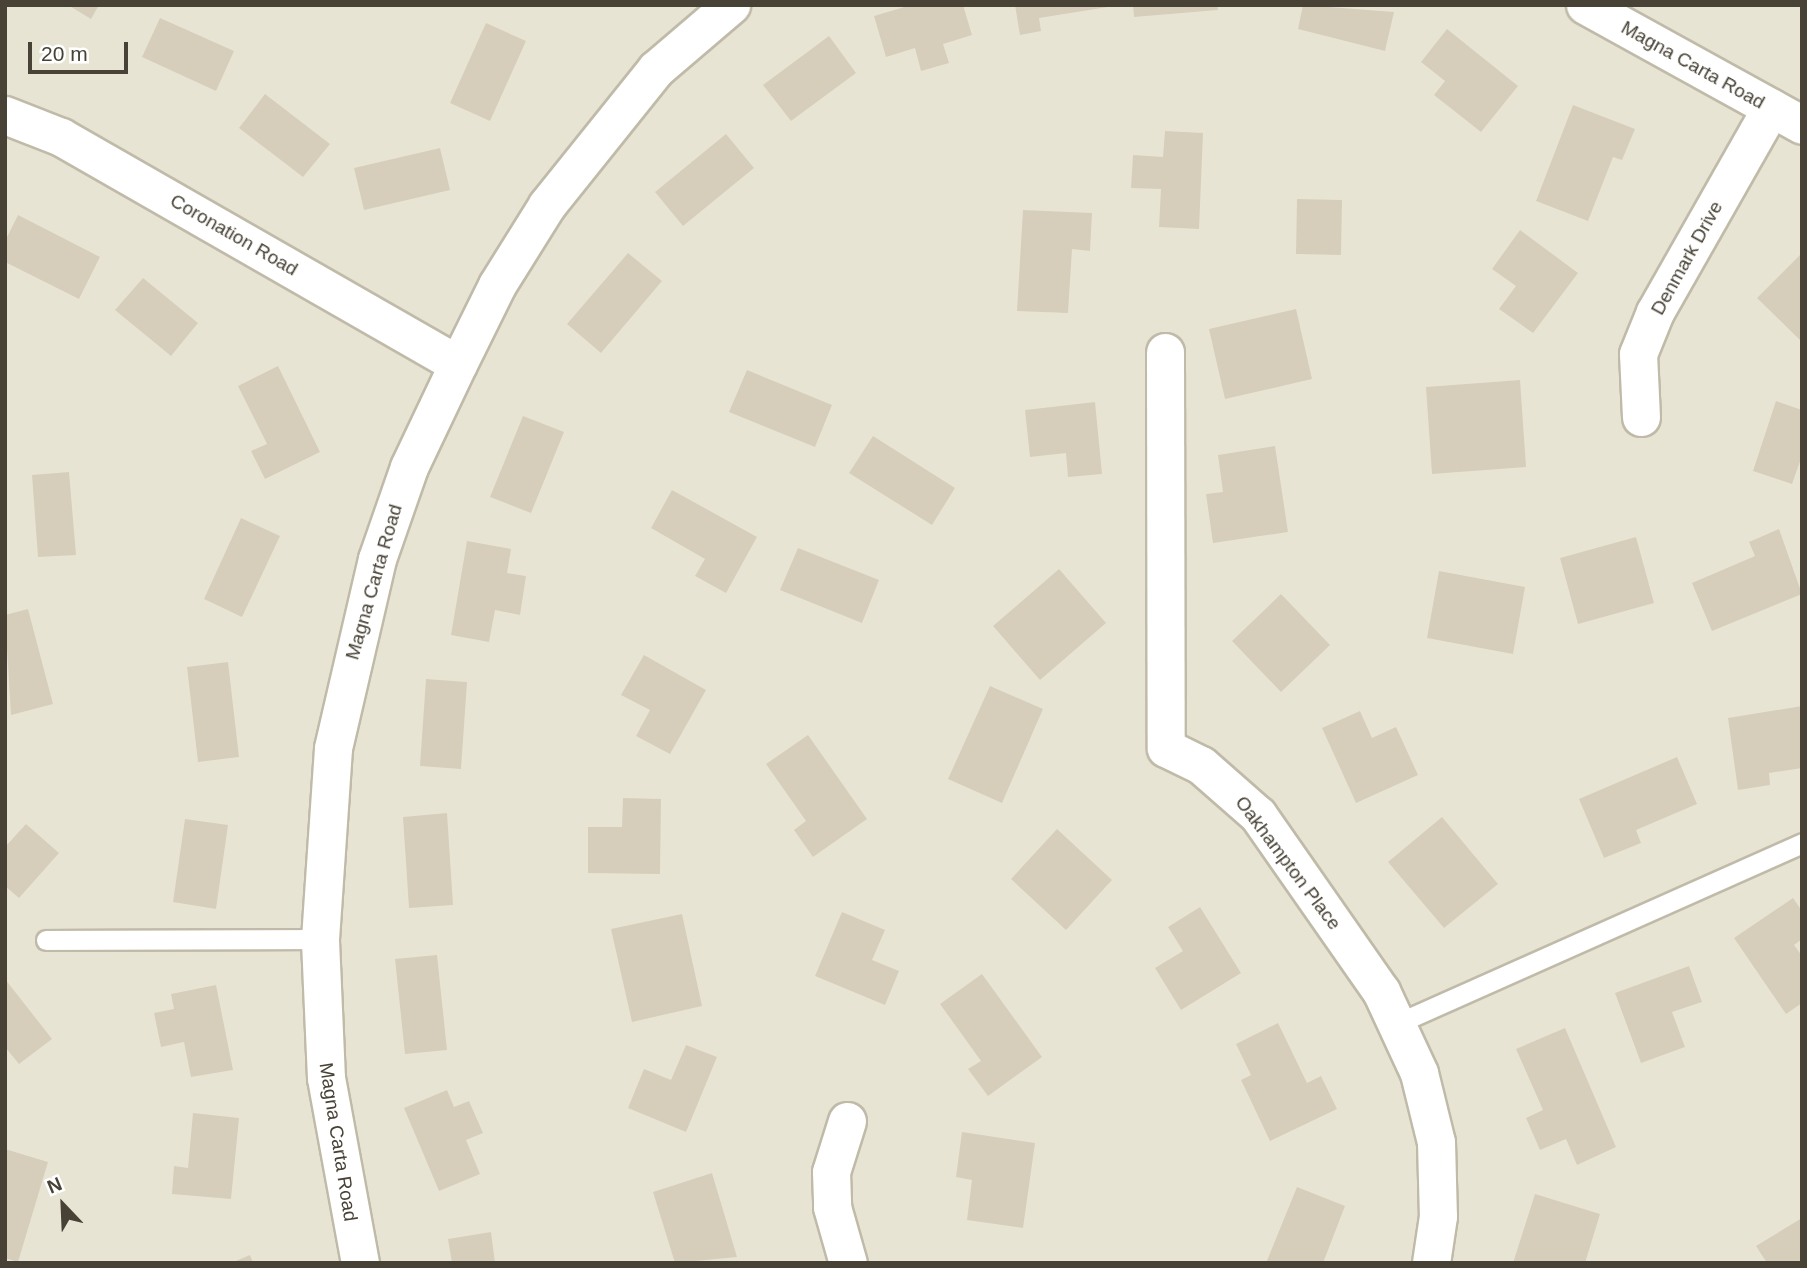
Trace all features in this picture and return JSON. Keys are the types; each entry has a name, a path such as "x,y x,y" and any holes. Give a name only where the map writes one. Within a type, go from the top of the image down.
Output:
{"street":[{"name":"Magna Carta Road","path":"360,1263 326,1078 320,939 322,844 351,653 409,467 496,285 547,205 656,69 731,5"},
{"name":"Magna Carta Road","path":"1585,5 1786,117"},
{"name":"Coronation Road","path":"5,115 61,137 458,364"},
{"name":"Denmark Drive","path":"1641,416 1639,354 1655,312 1786,117"},
{"name":"Oakhampton Place","path":"1165,352 1166,748 1201,765 1258,815 1381,991 1419,1073 1436,1142 1438,1216 1431,1263"},
{"path":"847,1121 831,1172 832,1207 848,1263"}],"lane":[{"path":"1396,1024 1802,844"},
{"path":"46,940 320,939"}],"shaded area":[{"path":"5,5 1802,5 1802,1263 5,1263"}],"building":[{"path":"68,5 99,5 91,19"},
{"path":"911,5 963,5 972,35 943,44 949,63 921,71 915,48 886,57 874,16"},
{"path":"1015,5 1108,7 1039,18 1041,31 1020,35"},
{"path":"1133,5 1217,5 1218,10 1134,17"},
{"path":"1303,5 1394,12 1385,51 1298,29"},
{"path":"160,18 234,51 216,91 142,57"},
{"path":"486,23 526,41 490,121 450,103"},
{"path":"1447,29 1518,86 1481,132 1434,95 1445,81 1421,62"},
{"path":"829,36 856,73 791,121 763,85"},
{"path":"265,94 330,144 303,177 239,128"},
{"path":"1573,105 1635,129 1622,160 1613,157 1588,221 1536,201"},
{"path":"1165,131 1203,133 1199,229 1159,227 1161,189 1131,188 1133,155 1163,157"},
{"path":"726,134 754,168 683,226 655,192"},
{"path":"440,148 450,190 364,210 354,168"},
{"path":"1297,199 1342,200 1341,255 1296,254"},
{"path":"1023,210 1092,213 1090,251 1072,249 1068,313 1017,311"},
{"path":"18,215 100,257 79,299 5,262 5,241"},
{"path":"1520,230 1578,273 1533,333 1499,309 1516,286 1492,269"},
{"path":"628,253 662,281 601,353 567,324"},
{"path":"1802,253 1802,342 1757,298"},
{"path":"143,278 198,323 171,356 115,310"},
{"path":"1296,309 1312,379 1225,399 1209,329"},
{"path":"278,366 320,452 265,479 251,451 267,444 238,386"},
{"path":"747,370 832,405 815,447 729,412"},
{"path":"1520,380 1526,467 1432,474 1426,387"},
{"path":"1776,401 1802,410 1802,456 1792,484 1753,471"},
{"path":"1095,402 1102,474 1068,477 1066,453 1030,457 1025,410"},
{"path":"523,416 564,432 531,513 490,497"},
{"path":"873,436 955,488 932,525 849,473"},
{"path":"1275,446 1288,532 1213,543 1206,494 1223,492 1218,455"},
{"path":"69,472 76,555 38,557 32,475"},
{"path":"672,490 757,537 726,593 695,576 705,559 651,528"},
{"path":"241,518 280,536 242,617 204,599"},
{"path":"1779,529 1802,594 1712,631 1692,583 1755,556 1749,542"},
{"path":"1636,537 1654,603 1578,624 1560,558"},
{"path":"467,541 511,549 507,573 526,576 520,615 495,610 489,642 451,635"},
{"path":"798,548 879,580 862,623 780,590"},
{"path":"1059,569 1106,623 1040,680 993,626"},
{"path":"1439,571 1525,587 1513,654 1427,638"},
{"path":"1281,594 1330,645 1281,692 1232,641"},
{"path":"28,609 53,704 11,715 5,615"},
{"path":"644,655 706,690 670,754 636,736 650,710 621,695"},
{"path":"228,662 239,757 198,762 187,667"},
{"path":"426,679 467,682 461,769 420,766"},
{"path":"990,686 1043,709 1002,803 948,779"},
{"path":"1802,706 1802,768 1769,773 1770,785 1738,790 1728,718"},
{"path":"1360,711 1372,738 1396,727 1418,775 1356,803 1322,728"},
{"path":"808,735 867,819 813,857 794,830 806,821 766,764"},
{"path":"1677,757 1697,804 1636,830 1641,843 1604,858 1579,799"},
{"path":"623,798 661,799 660,874 588,873 588,827 622,827"},
{"path":"447,813 453,905 409,908 403,817"},
{"path":"1442,817 1498,884 1444,928 1388,862"},
{"path":"185,819 228,825 216,909 173,902"},
{"path":"26,824 59,853 19,898 5,886 5,847"},
{"path":"1057,829 1112,880 1066,930 1011,879"},
{"path":"1793,898 1802,911 1802,939 1794,945 1802,956 1802,1003 1786,1014 1734,938"},
{"path":"1200,907 1241,973 1181,1010 1155,968 1183,951 1168,927"},
{"path":"842,912 885,930 872,960 899,971 885,1005 815,976"},
{"path":"682,914 702,1006 632,1022 611,929"},
{"path":"437,955 447,1050 405,1054 395,959"},
{"path":"1689,966 1702,1002 1672,1012 1685,1047 1641,1063 1615,993"},
{"path":"982,974 1042,1057 988,1096 968,1069 981,1061 940,1004"},
{"path":"5,979 52,1039 19,1064 5,1047"},
{"path":"216,985 233,1070 191,1077 184,1042 161,1047 154,1013 174,1009 171,994"},
{"path":"1278,1023 1307,1083 1321,1076 1337,1109 1270,1141 1241,1080 1251,1075 1236,1044"},
{"path":"1565,1028 1616,1147 1577,1165 1566,1139 1540,1150 1526,1118 1543,1110 1516,1049"},
{"path":"686,1045 717,1057 686,1132 628,1108 644,1069 671,1080"},
{"path":"447,1090 454,1107 469,1101 483,1133 466,1140 480,1174 439,1191 404,1108"},
{"path":"193,1113 239,1118 231,1199 172,1194 174,1166 188,1168"},
{"path":"962,1132 1035,1143 1023,1228 967,1220 972,1180 956,1177"},
{"path":"5,1149 48,1162 18,1262 5,1258"},
{"path":"712,1173 737,1257 675,1263 653,1192"},
{"path":"1297,1187 1345,1206 1323,1263 1266,1263"},
{"path":"1535,1194 1600,1214 1585,1263 1513,1263"},
{"path":"1802,1218 1802,1263 1767,1263 1756,1246"},
{"path":"491,1232 495,1263 452,1263 448,1239"},
{"path":"250,1255 253,1263 231,1263"}]}
